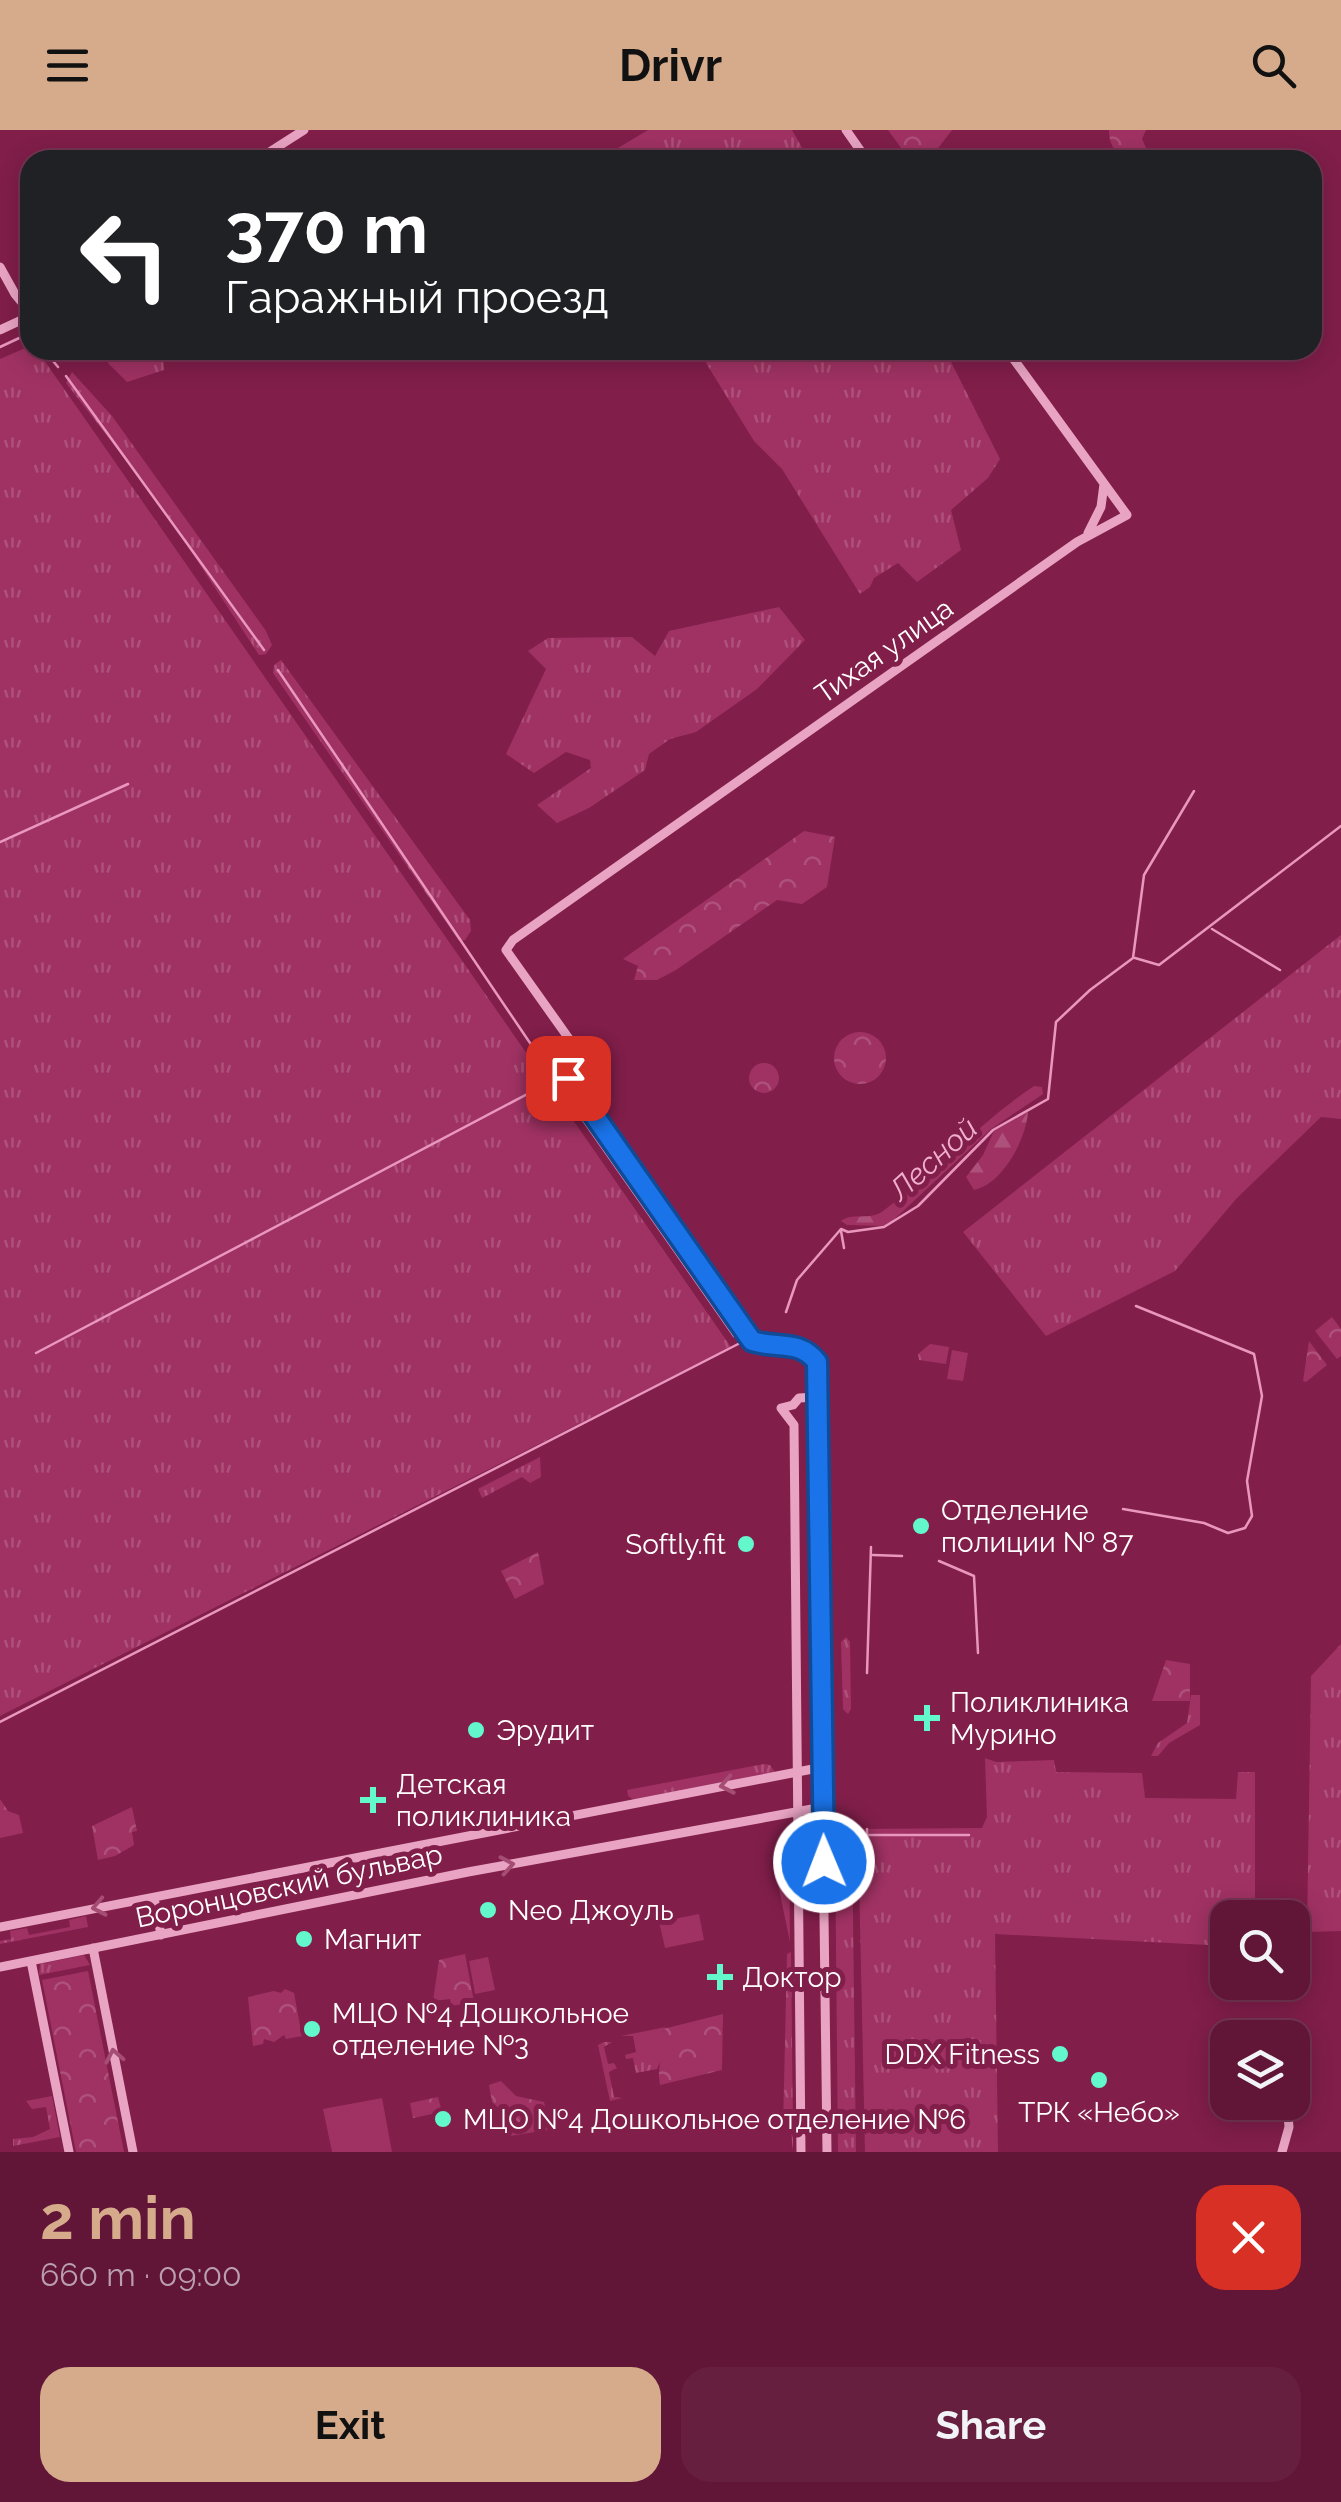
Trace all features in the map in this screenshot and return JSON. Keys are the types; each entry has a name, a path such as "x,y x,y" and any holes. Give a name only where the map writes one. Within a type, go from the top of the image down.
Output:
{"street":[{"path":"273,150 304,130"},
{"path":"0,267 20,301"},
{"name":"Тихая улица","path":"816,1398 817,1362 808,1351 796,1346 769,1346 752,1341 568,1078 564,1063 577,1050 506,950 513,940 1088,534 1128,515 1014,360"},
{"path":"1088,534 1098,518 1104,484"},
{"path":"802,2152 794,1424 781,1408 800,1398 816,1398 827,2152"},
{"name":"Воронцовский бульвар","path":"0,1927 823,1767"},
{"name":"Воронцовский бульвар","path":"0,1967 468,1872 823,1807"},
{"path":"154,1898 161,1935"},
{"path":"93,1948 133,2152"},
{"path":"31,1960 69,2152"},
{"path":"1282,2152 1288,2120"}],"green space":[{"path":"648,130 792,130 803,150 617,150"},
{"path":"888,130 952,130 937,150 903,150"},
{"path":"1109,130 1146,130 1142,139 1147,150 1116,150"},
{"path":"20,350 20,360 44,360 731,1347 0,1716 0,359"},
{"path":"163,360 164,370 127,382 108,363"},
{"path":"950,360 1000,459 988,478 951,510 961,550 917,582 898,563 874,578 860,594 782,469 754,441 706,363"},
{"path":"72,372 112,416 266,631 272,645 266,654 259,655 162,507 66,383"},
{"path":"779,607 805,640 757,689 696,732 670,739 649,754 645,770 589,808 557,823 537,805 591,768 590,760 566,752 534,773 506,754 546,669 528,651 548,638 632,637 655,656 669,631"},
{"path":"281,660 470,920 471,931 465,940 459,941 273,673 274,665"},
{"path":"804,831 835,837 827,887 802,904 777,900 676,970 657,980 634,980 638,966 623,959"},
{"path":"1341,935 1341,1119 1321,1117 1237,1198 1175,1271 1046,1336 963,1232"},
{"path":"860,1032 878,1040 886,1058 878,1076 860,1084 842,1076 834,1058 842,1040"},
{"path":"764,1063 775,1067 779,1078 775,1089 764,1093 753,1089 749,1078 753,1067"},
{"path":"1034,1086 1042,1087 1043,1094 991,1129 887,1226 847,1225 841,1221 883,1211"},
{"path":"1028,1112 1023,1135 1011,1159 994,1179 974,1190 966,1177 983,1155 994,1131"},
{"path":"1332,1317 1341,1329 1341,1356 1337,1359 1315,1331"},
{"path":"1309,1341 1327,1365 1306,1382 1303,1381"},
{"path":"930,1344 949,1347 946,1364 919,1360 918,1354"},
{"path":"952,1350 968,1353 963,1381 947,1379"},
{"path":"540,1457 541,1477 530,1483 522,1477 482,1498 478,1489"},
{"path":"538,1552 544,1584 515,1599 501,1571"},
{"path":"846,1637 850,1642 848,1714 843,1709 841,1642"},
{"path":"1341,1644 1341,1931 1310,1932 1311,1676"},
{"path":"1166,1660 1190,1664 1190,1701 1152,1701"},
{"path":"1191,1695 1200,1695 1200,1725 1169,1743 1158,1756 1151,1756 1158,1743 1187,1723"},
{"path":"985,1758 996,1762 1054,1760 1056,1772 1142,1773 1145,1798 1236,1799 1238,1772 1255,1772 1255,1900 1210,1900 1210,1945 995,1934 998,2152 865,2152 858,1829 982,1828 987,1817"},
{"path":"764,1764 775,1772 634,1800 628,1796 627,1790"},
{"path":"0,1799 8,1811 19,1815 23,1833 0,1838"},
{"path":"132,1807 137,1831 132,1832 134,1845 98,1860 92,1826"},
{"path":"852,1840 856,2152 838,2152 835,1841"},
{"path":"789,1846 790,1942 778,1884 784,1869 780,1848"},
{"path":"699,1914 704,1940 665,1948 659,1922"},
{"path":"86,1916 88,1927 0,1944 11,1939 10,1931 27,1928 29,1935 70,1927 69,1920"},
{"path":"791,1952 793,2152 791,2130 776,2130 783,2128 787,1954"},
{"path":"465,1954 474,2002 451,2006 450,1999 433,2001 439,1960"},
{"path":"84,1955 90,1965 39,1975 40,1964"},
{"path":"488,1957 495,1990 475,1994 469,1961"},
{"path":"88,1971 124,2152 76,2152 42,1980"},
{"path":"285,1989 294,1993 302,2036 286,2039 284,2035 274,2042 264,2039 263,2044 253,2046 248,1997 281,1993"},
{"path":"723,2014 722,2070 660,2085 663,2029"},
{"path":"666,2027 666,2048 657,2069 636,2073 633,2058 626,2059 625,2055 636,2052 633,2036 621,2036"},
{"path":"612,2042 604,2047 608,2064 614,2063 617,2068 609,2072 614,2097 622,2098 610,2101 598,2045"},
{"path":"501,2081 516,2096 544,2102 547,2130 510,2136 504,2113 492,2102 489,2085"},
{"path":"52,2096 60,2137 13,2146 13,2139 33,2137 50,2129 46,2107 32,2109 26,2101"},
{"path":"438,2097 442,2112 413,2118 410,2103"},
{"path":"382,2098 392,2152 332,2152 323,2109"}],"waterway":[{"path":"0,347 20,338"},
{"path":"52,360 58,367"},
{"path":"66,376 264,650"},
{"path":"278,670 555,1080 734,1336"},
{"path":"0,842 128,784"},
{"name":"Лесной","path":"786,1312 797,1280 841,1229 848,1232 884,1227 918,1206 993,1130 1048,1099 1056,1022 1133,958 1144,875 1194,791"},
{"path":"1135,958 1159,965 1341,826"},
{"path":"1212,929 1280,970"},
{"path":"36,1353 554,1080"},
{"name":"Лесной","path":"841,1231 844,1248"},
{"path":"1123,1509 1204,1523 1228,1533 1245,1528 1252,1516 1247,1481 1262,1396 1254,1354 1136,1306"},
{"path":"0,1722 744,1341"},
{"path":"867,1673 871,1547"},
{"path":"873,1555 902,1556"},
{"path":"939,1561 974,1576 978,1653"},
{"path":"867,1829 867,1835 969,1835"}],"place":[{"name":"Отделение полиции № 87","path":"921,1526"},
{"name":"Softly.fit","path":"746,1544"},
{"name":"Поликлиника Мурино","path":"927,1718"},
{"name":"Эрудит","path":"476,1730"},
{"name":"Детская поликлиника","path":"373,1800"},
{"name":"Neo Джоуль","path":"488,1910"},
{"name":"Магнит","path":"304,1939"},
{"name":"Доктор","path":"720,1977"},
{"name":"МЦО №4 Дошкольное отделение №3","path":"312,2029"},
{"name":"DDX Fitness","path":"1060,2054"},
{"name":"ТРК «Небо»","path":"1099,2080"},
{"name":"МЦО №4 Дошкольное отделение №6","path":"443,2119"}],"route":[{"path":"568,1078 752,1341 769,1346 796,1346 808,1351 817,1362 824,1862"}]}
